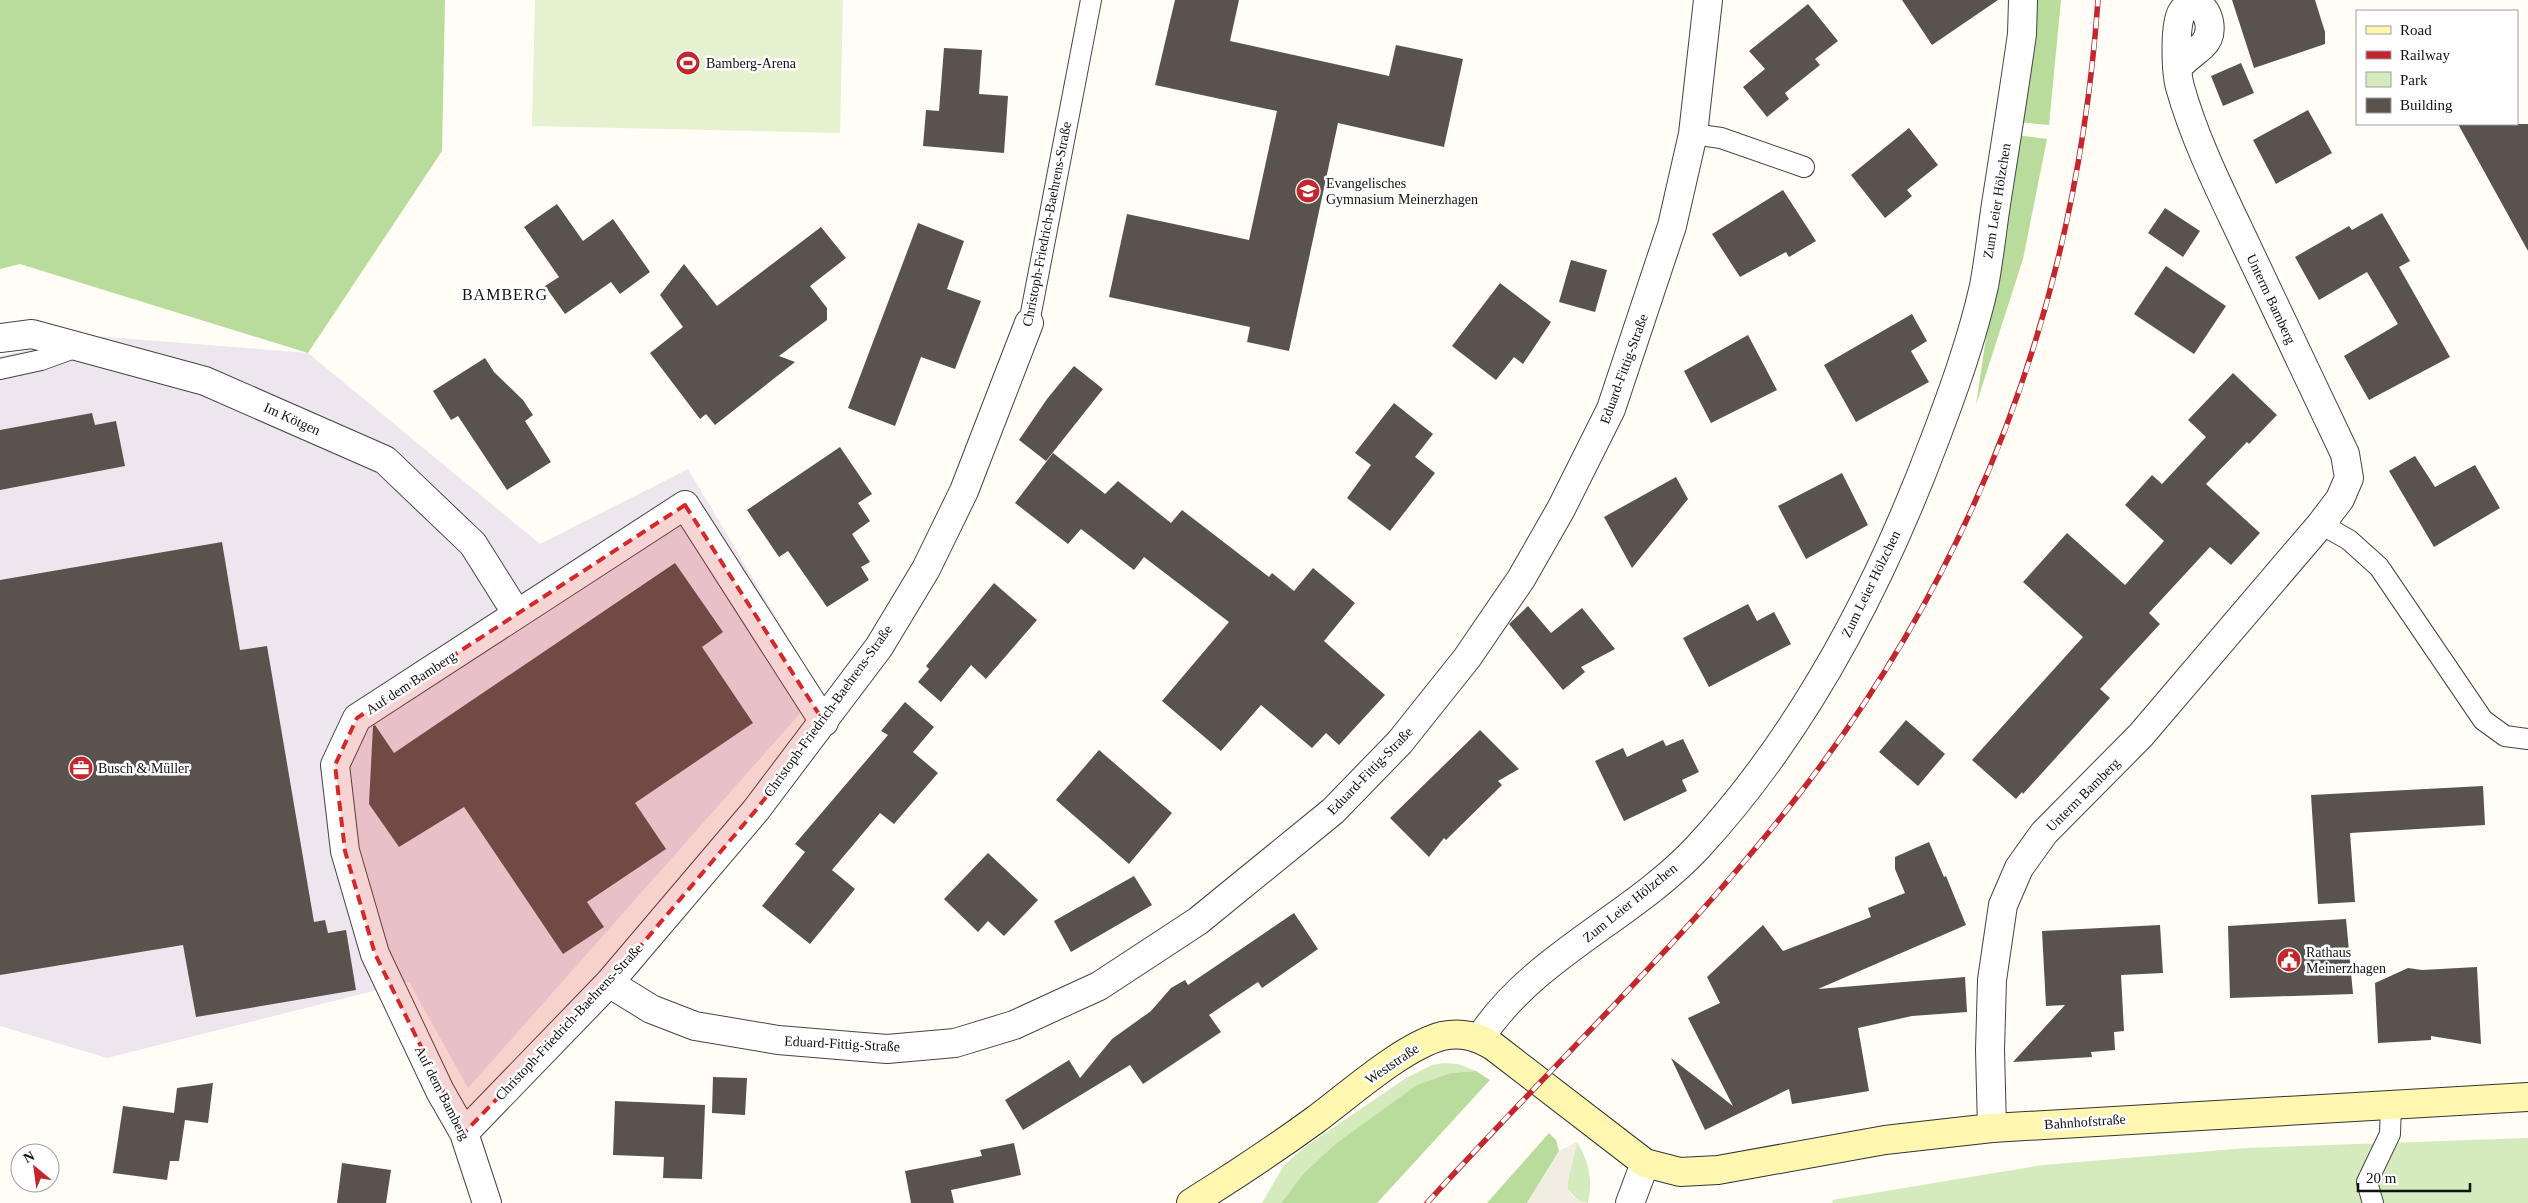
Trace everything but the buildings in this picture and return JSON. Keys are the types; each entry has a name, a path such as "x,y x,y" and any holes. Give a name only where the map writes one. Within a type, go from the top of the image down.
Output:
{"main road":[{"name":"Weststraße","path":"1197,1201 1312,1121 1414,1046 1442,1036 1463,1034 1480,1038 1493,1046 1645,1163"},
{"name":"Bahnhofstraße","path":"1645,1163 1680,1172 1718,1170 1885,1140 1992,1128 2391,1103 2528,1097"}],"street":[{"name":"Eduard-Fittig-Straße","path":"609,983 651,1009 695,1026 778,1040 887,1049 955,1043 1014,1025 1100,986 1198,921 1333,811 1400,742 1467,658 1521,579 1561,509 1611,408 1672,226 1692,134 1708,0"},
{"name":"Zum Leier Hölzchen","path":"1480,1038 1492,1019 1516,992 1644,894 1696,849 1754,781 1816,689 1865,600 1919,483 1958,378 1984,286 2022,34 2023,0"},
{"name":"Unterm Bamberg","path":"1992,1128 1990,1050 1992,980 2003,905 2019,868 2044,834 2141,735 2321,524 2340,499 2349,478 2345,454 2200,143 2180,86 2177,68"},
{"name":"Christoph-Friedrich-Baehrens-Straße","path":"464,1133 609,983 756,810 824,722 879,646 926,569 964,491 1029,323"},
{"name":"Im Kötgen","path":"0,338 32,334 204,381 386,460 473,544 517,614"},
{"name":"Auf dem Bamberg","path":"487,1203 464,1133 440,1092 375,954 345,851 335,765 357,718 685,505 824,722"},
{"path":"1630,1203 1645,1163"}],"lane":[{"name":"Christoph-Friedrich-Baehrens-Straße","path":"1029,323 1090,0"},
{"path":"1692,134 1721,138 1804,167"},
{"path":"0,369 42,360 77,347"},
{"path":"2321,524 2349,540 2379,567 2483,720 2505,736 2528,739"},
{"path":"2373,1203 2367,1182 2390,1134 2391,1103"}],"highlighted area":[{"path":"685,505 824,722 756,810 609,983 464,1133 375,954 345,851 335,765 357,718"}],"shaded area":[{"path":"94,336 308,353 540,544 688,469 820,691 468,1088 409,982 107,1058 0,1026 0,356"},
{"path":"1577,1142 1568,1180 1568,1190 1573,1197 1585,1203 1527,1203 1559,1151"}],"green space":[{"path":"0,0 445,0 442,151 308,353 20,264 0,269"},
{"name":"Bamberg-Arena","path":"535,0 843,0 840,133 532,126"},
{"path":"2030,0 2061,0 2049,125 2017,122"},
{"path":"2016,135 2047,139 2023,259 1976,405"},
{"path":"1444,1063 1458,1064 1476,1071 1451,1073 1334,1145 1302,1175 1281,1203 1262,1203 1284,1165 1305,1147 1406,1078 1432,1065"},
{"path":"1476,1071 1490,1080 1377,1203 1281,1203 1302,1175 1334,1145 1417,1085 1451,1073"},
{"path":"1549,1133 1556,1140 1559,1151 1527,1203 1487,1203"},
{"path":"2528,1138 2528,1203 1833,1203 1832,1200 2043,1165 2247,1148"},
{"path":"1577,1142 1589,1171 1588,1203 1579,1201 1568,1190 1568,1180"}],"railway":[{"path":"1427,1203 1665,951 1757,847 1800,793 1864,704 1920,612 1968,517 2009,419 2042,319 2068,215 2087,109 2098,0"}],"place":[{"name":"Bamberg-Arena","path":"688,63"},
{"name":"Evangelisches Gymnasium Meinerzhagen","path":"1308,191"},
{"name":"Busch & Müller","path":"81,768"},
{"name":"Rathaus Meinerzhagen","path":"2289,960"}],"district":[{"name":"BAMBERG","path":"505,294"}]}
